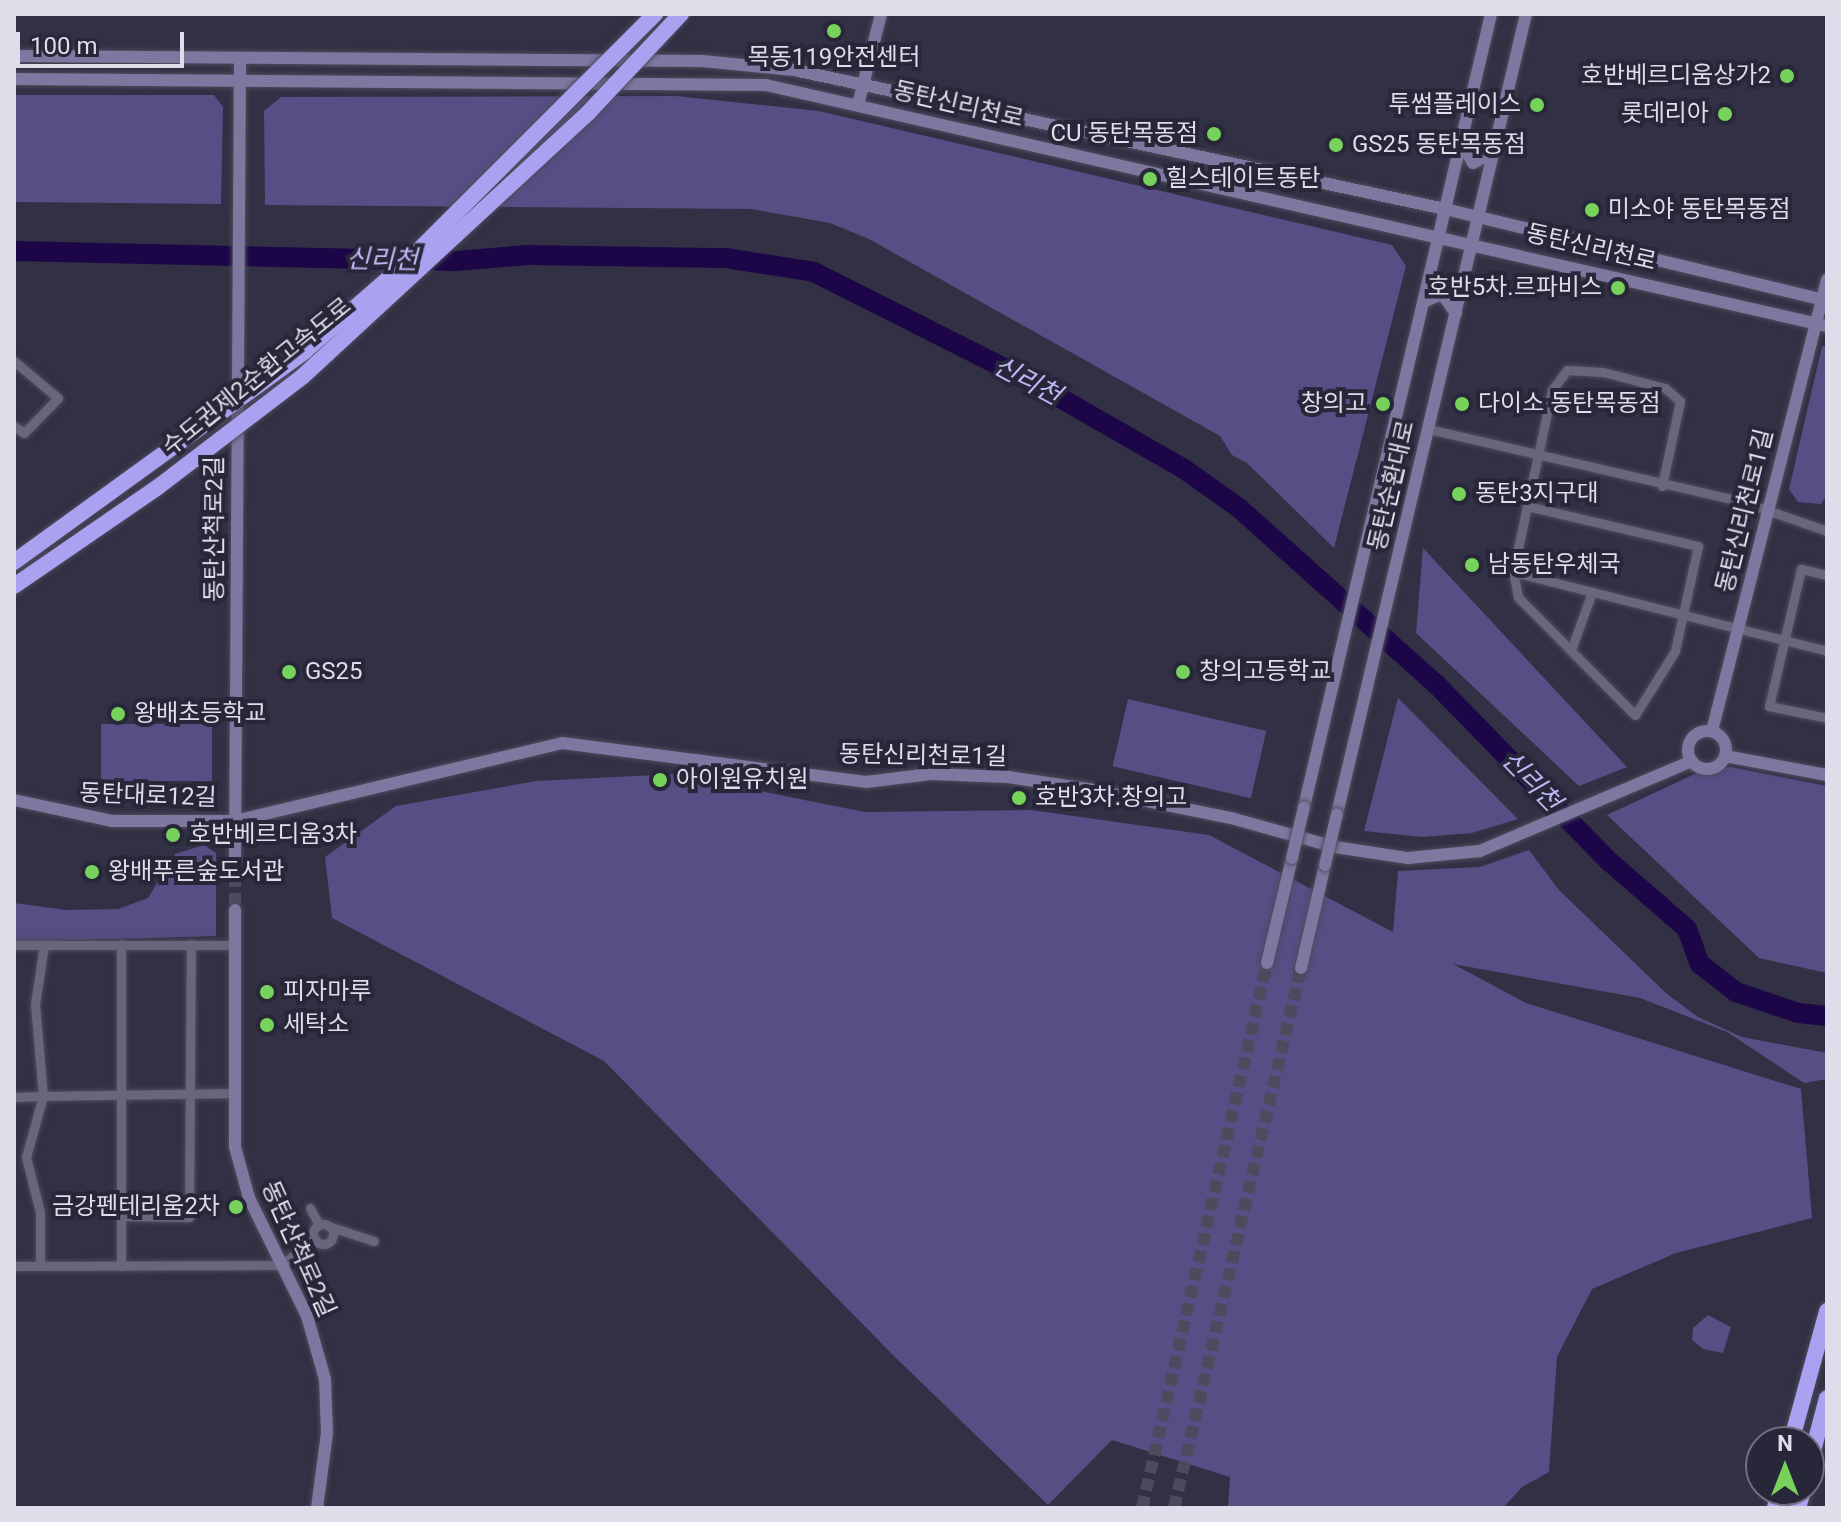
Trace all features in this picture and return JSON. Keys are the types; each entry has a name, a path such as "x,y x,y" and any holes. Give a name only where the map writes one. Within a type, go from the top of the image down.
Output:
{"highway":[{"name":"수도권제2순환고속도로","path":"14,562 305,351 405,264 655,14"},
{"name":"수도권제2순환고속도로","path":"14,586 158,487 302,377 588,113 681,14"},
{"path":"1795,1426 1827,1311"},
{"path":"1820,1426 1827,1398"}],"main road":[{"path":"858,105 881,14"},
{"name":"동탄순환대로","path":"1267,963 1491,14"},
{"name":"동탄순환대로","path":"1301,968 1526,14"},
{"name":"동탄신리천로","path":"14,56 702,61 794,70 1445,209 1824,301"},
{"path":"175,57 185,69 178,79"},
{"name":"동탄산척로2길","path":"235,857 240,58"},
{"path":"298,58 291,70 299,80"},
{"path":"787,89 802,82 794,70"},
{"name":"동탄신리천로","path":"14,79 719,82 787,89 1439,235 1821,325"},
{"path":"923,120 916,104 932,98"},
{"path":"1461,140 1466,158 1473,163 1494,152"},
{"path":"1356,217 1370,207 1361,192"},
{"path":"1546,260 1536,246 1540,238 1553,236"},
{"name":"동탄신리천로1길","path":"1692,761 1691,739 1712,731 1767,513 1821,325 1827,279"},
{"path":"1423,302 1442,294 1456,313"},
{"path":"1712,731 1725,744 1725,756 1827,775"},
{"name":"동탄신리천로1길","path":"235,821 562,743 866,782 931,774 1008,777 1117,795 1335,847 1408,858 1480,851 1692,761 1712,768 1725,756"},
{"name":"동탄대로12길","path":"14,800 112,821 235,821"},
{"name":"동탄산척로2길","path":"235,910 238,1163 281,1265 307,1316 325,1379 327,1433 317,1508"}],"street":[{"path":"14,361 58,398 24,433 14,426"},
{"path":"1527,506 1698,546 1675,651 1635,715 1518,597 1513,572 1527,506 1552,390 1567,370 1616,375 1665,388 1680,401 1662,486"},
{"path":"1428,429 1662,486 1744,502 1767,513 1827,531"},
{"path":"1827,575 1801,569 1769,706 1827,718"},
{"path":"1513,572 1827,651"},
{"path":"1571,650 1592,592"},
{"path":"121,944 121,1266"},
{"path":"122,1216 189,1217 191,944"},
{"path":"14,945 235,945"},
{"path":"40,1266 40,1212 26,1157 43,1096 35,1004 44,945"},
{"path":"14,1097 121,1092 235,1093"},
{"path":"14,1266 281,1265 315,1239 319,1225 310,1208"},
{"path":"319,1225 374,1241"},
{"path":"331,1227 332,1240"},
{"path":"315,1239 323,1244 353,1237"}],"shaded area":[{"path":"14,95 214,95 223,107 221,204 14,202"},
{"path":"676,96 819,111 1392,245 1406,266 1334,548 1247,463 1232,455 1220,436 869,239 830,223 751,209 265,205 264,111 281,97"},
{"path":"1822,346 1827,347 1827,495 1821,504 1798,502 1789,489"},
{"path":"1423,548 1627,767 1579,786 1416,633"},
{"path":"1398,698 1518,819 1472,833 1422,837 1364,831"},
{"path":"1128,699 1266,731 1251,798 1112,766"},
{"path":"101,724 212,724 212,781 101,781"},
{"path":"1731,767 1827,786 1827,973 1759,958 1607,815 1701,771"},
{"path":"675,774 865,812 1031,810 1209,835 1393,932 1398,871 1480,867 1529,850 1559,890 1667,994 1698,1017 1742,1037 1827,1053 1827,1079 1804,1083 1727,1032 1640,998 1453,964 1526,1003 1801,1089 1812,1218 1676,1253 1592,1289 1557,1357 1549,1472 1522,1487 1503,1508 1228,1508 1230,1477 1112,1440 1048,1505 895,1357 604,1061 332,918 325,857 396,806 536,781"},
{"path":"204,845 216,853 216,936 14,942 14,903 66,910 118,909 148,898 175,854"},
{"path":"1708,1315 1731,1327 1723,1353 1703,1349 1692,1340 1693,1328"}],"waterway":[{"name":"신리천","path":"14,251 456,261 527,255 726,258 814,272 1034,383 1184,469 1239,508 1436,684 1610,862 1687,929 1700,964 1736,992 1798,1013 1827,1016"}],"tunnel":[{"path":"235,857 235,910"},
{"path":"1142,1508 1267,963"},
{"path":"1174,1508 1301,968"}],"place":[{"name":"목동119안전센터","path":"834,31"},
{"name":"호반베르디움상가2","path":"1787,76"},
{"name":"투썸플레이스","path":"1537,105"},
{"name":"롯데리아","path":"1725,114"},
{"name":"CU 동탄목동점","path":"1214,134"},
{"name":"GS25 동탄목동점","path":"1336,145"},
{"name":"힐스테이트동탄","path":"1150,179"},
{"name":"미소야 동탄목동점","path":"1592,210"},
{"name":"호반5차.르파비스","path":"1618,288"},
{"name":"창의고","path":"1383,404"},
{"name":"다이소 동탄목동점","path":"1462,404"},
{"name":"동탄3지구대","path":"1459,494"},
{"name":"남동탄우체국","path":"1472,565"},
{"name":"GS25","path":"289,672"},
{"name":"창의고등학교","path":"1183,672"},
{"name":"왕배초등학교","path":"118,714"},
{"name":"아이원유치원","path":"660,780"},
{"name":"호반3차.창의고","path":"1019,798"},
{"name":"호반베르디움3차","path":"173,835"},
{"name":"왕배푸른숲도서관","path":"92,872"},
{"name":"피자마루","path":"267,992"},
{"name":"세탁소","path":"267,1025"},
{"name":"금강펜테리움2차","path":"236,1207"}]}
